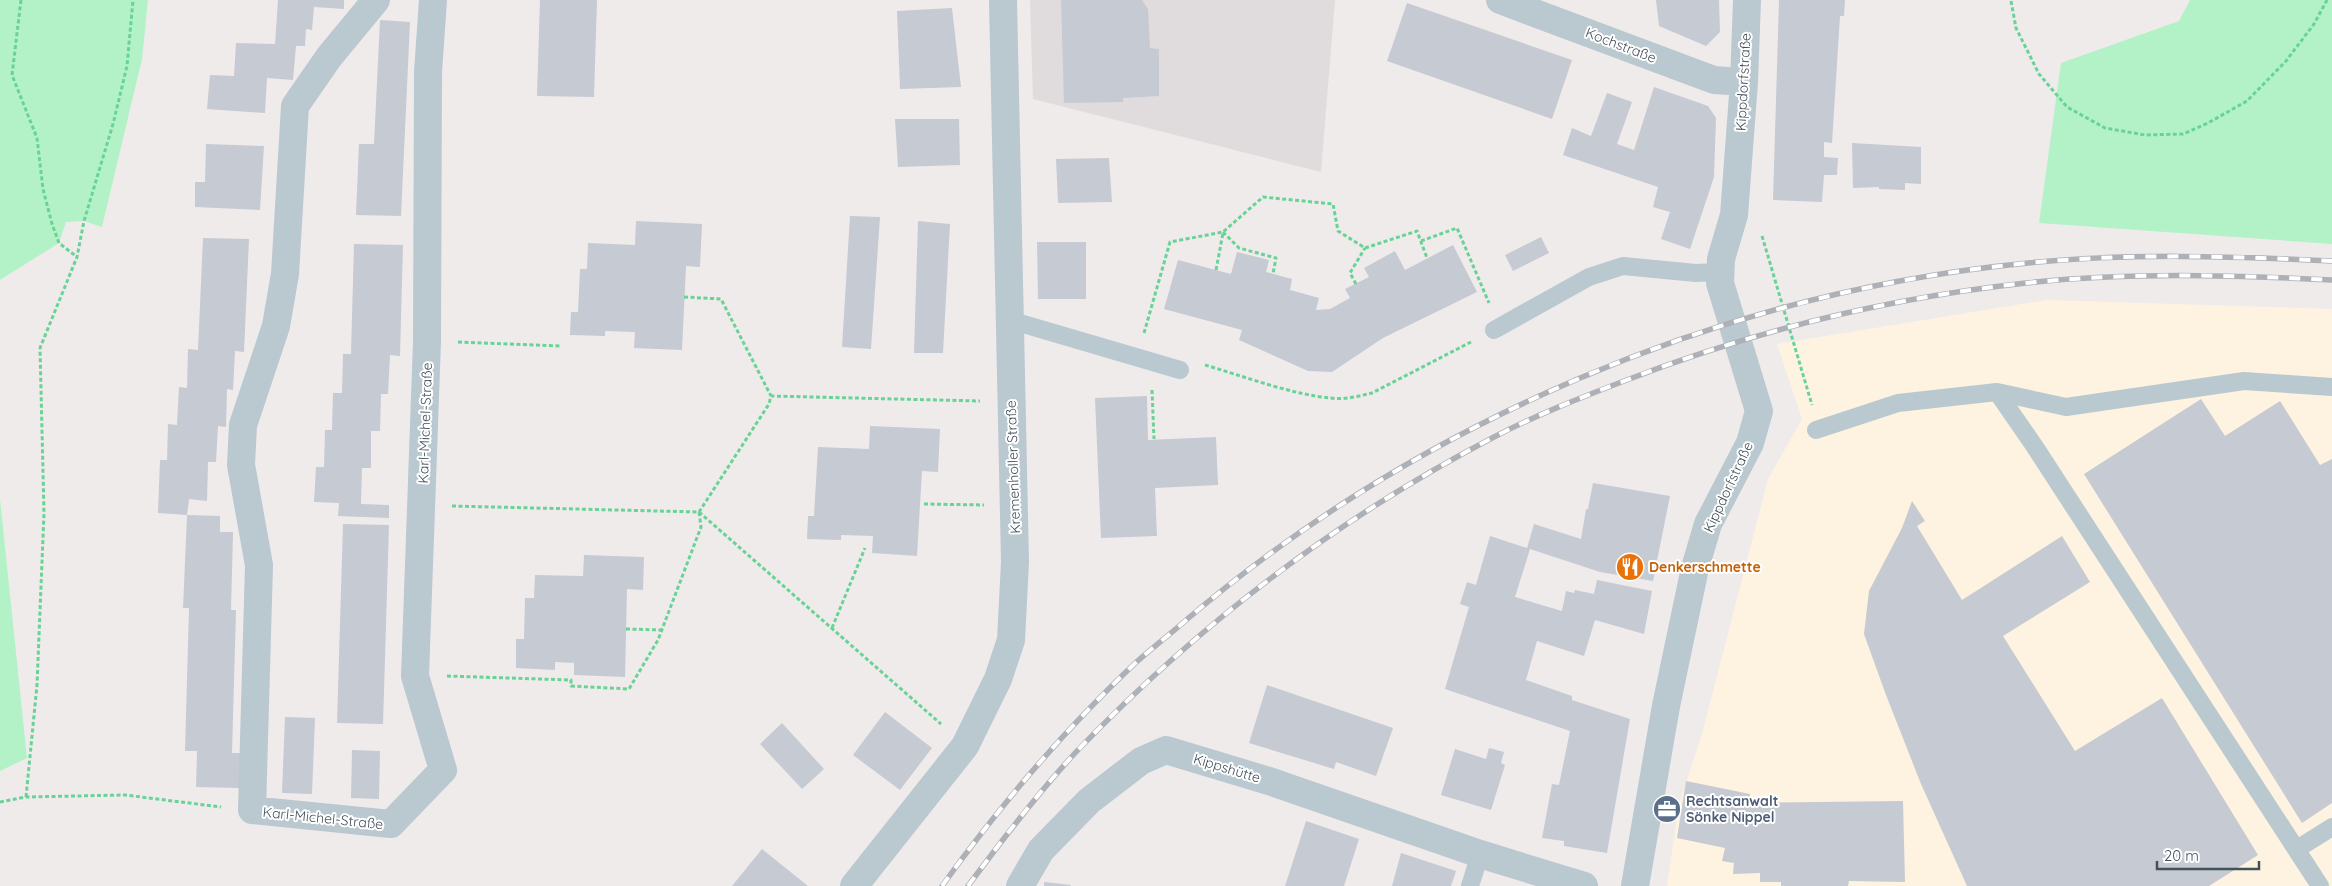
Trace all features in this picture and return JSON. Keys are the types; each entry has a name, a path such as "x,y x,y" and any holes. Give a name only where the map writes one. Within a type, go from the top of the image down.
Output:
{"street":[{"name":"Karl-Michel-Straße","path":"376,0 330,57 295,106 285,274 276,326 243,425 242,466 259,565 252,810 391,824 443,770 415,676 423,505 427,341 428,72 433,0"},
{"name":"Kremenholler Straße","path":"854,886 965,746 998,680 1011,640 1014,611 1014,505 1003,0"},
{"name":"Kochstraße","path":"1500,0 1714,80 1744,82"},
{"name":"Kippdorfstraße","path":"1635,886 1666,706 1695,568 1708,524 1750,443 1759,411 1720,277 1734,215 1744,82 1747,0"},
{"name":"Kippshütte","path":"1020,886 1042,850 1089,801 1141,761 1166,750 1270,781 1480,854 1584,886"}],"lane":[{"path":"1497,329 1589,277 1623,266 1720,277"},
{"path":"1010,320 1180,370"},
{"path":"1816,430 1898,403 1997,392 2066,407 2244,381 2332,387"},
{"path":"1997,392 2035,446 2298,849 2320,886"},
{"path":"2298,849 2332,827"},
{"path":"1470,886 1480,854"}],"path":[{"path":"21,0 12,75 38,138 43,189 52,224 59,243 77,257"},
{"path":"26,797 37,685 44,513 40,348 77,257 84,221 113,124 127,66 133,0"},
{"path":"2011,1 2016,28 2039,74 2067,107 2105,128 2145,135 2183,134 2208,123 2246,101 2286,61 2314,24 2327,0"},
{"path":"1154,439 1144,359 1170,242 1223,232 1263,197 1334,204 1338,231 1366,248"},
{"path":"1180,370 1204,365 1311,396 1332,399 1355,397 1372,393 1497,329 1457,228 1421,241"},
{"path":"1760,230 1813,408"},
{"path":"1356,284 1350,273 1366,248 1417,231 1427,258"},
{"path":"1216,270 1223,232"},
{"path":"1223,232 1239,248 1276,258 1273,274"},
{"path":"415,676 487,675 571,680 571,686 629,689 662,630 702,527 699,512 769,404 771,396 721,299 684,297"},
{"path":"427,341 560,346"},
{"path":"771,396 1011,401"},
{"path":"924,504 1014,505"},
{"path":"423,505 699,512 965,746"},
{"path":"832,628 865,548"},
{"path":"626,628 662,630"},
{"path":"0,802 26,797 125,795 252,810"}],"shaded area":[{"path":"1030,0 1335,0 1321,172 1033,99"},
{"path":"2047,300 2332,309 2332,886 1667,886 1679,804 1702,734 1768,479 1802,419 1777,344"}],"green space":[{"path":"0,0 148,0 142,59 102,227 84,221 66,222 59,243 0,280"},
{"path":"2190,0 2332,0 2332,244 2039,223 2061,63 2179,21"},
{"path":"0,499 27,758 0,771"}],"building":[{"path":"278,0 344,0 344,9 314,7 312,30 306,29 305,46 296,46 293,80 267,78 265,113 207,109 210,75 234,76 236,43 275,44"},
{"path":"540,0 597,0 594,97 537,96"},
{"path":"1061,0 1142,0 1148,9 1150,48 1159,49 1159,96 1123,98 1123,102 1064,103"},
{"path":"1656,0 1719,0 1720,32 1706,46 1659,26"},
{"path":"1779,0 1845,0 1844,16 1840,16 1832,143 1824,142 1824,157 1838,158 1837,175 1824,175 1822,202 1773,200"},
{"path":"1407,3 1572,60 1552,119 1387,61"},
{"path":"952,8 961,87 900,89 897,11"},
{"path":"380,20 410,22 401,216 356,215 359,144 374,144"},
{"path":"1654,87 1708,106 1716,118 1714,177 1690,249 1661,239 1670,212 1653,207 1658,187 1563,155 1572,128 1591,136 1607,93 1632,102 1617,144 1634,150"},
{"path":"895,119 959,119 960,165 898,167"},
{"path":"1852,143 1921,147 1921,184 1905,183 1905,190 1879,189 1879,187 1853,188"},
{"path":"206,144 264,146 260,210 195,207 195,182 205,182"},
{"path":"1109,158 1112,202 1058,203 1056,159"},
{"path":"850,216 880,217 871,349 842,347"},
{"path":"636,221 702,224 700,267 686,266 682,350 634,348 635,332 605,331 605,336 570,335 571,312 578,312 580,269 587,269 588,243 635,245"},
{"path":"918,221 950,224 943,353 914,353"},
{"path":"1541,237 1549,253 1513,271 1505,255"},
{"path":"203,238 249,239 244,352 235,351 233,390 227,389 226,427 218,426 216,462 208,462 207,501 189,499 187,515 158,513 160,460 167,460 168,424 177,425 179,387 187,388 188,349 198,350"},
{"path":"1037,242 1086,242 1086,299 1038,299"},
{"path":"354,244 403,245 400,356 390,355 388,394 381,394 380,431 371,431 371,468 362,468 361,504 389,505 389,518 338,516 339,503 314,502 316,467 324,467 325,430 332,430 333,393 342,393 343,354 351,354"},
{"path":"1453,245 1477,292 1383,338 1332,372 1308,371 1239,340 1242,330 1164,309 1178,260 1231,274 1237,252 1269,260 1266,272 1292,279 1290,290 1319,298 1316,310 1330,309 1350,298 1345,289 1369,277 1364,268 1395,251 1405,270"},
{"path":"1147,396 1148,440 1216,437 1218,485 1155,488 1157,536 1101,538 1095,398"},
{"path":"2201,399 2225,436 2280,401 2320,465 2332,459 2332,803 2302,823 2084,474"},
{"path":"870,426 940,429 938,472 922,471 917,556 872,553 873,536 841,535 841,540 807,539 808,516 814,516 818,447 869,449"},
{"path":"1593,483 1670,496 1653,581 1600,572 1530,549 1515,597 1562,611 1566,591 1574,593 1575,590 1594,594 1597,580 1652,591 1644,634 1595,620 1584,656 1537,641 1526,680 1572,696 1572,700 1630,719 1607,853 1564,846 1564,841 1542,838 1552,784 1559,785 1570,731 1445,689 1469,607 1460,604 1467,582 1476,585 1490,536 1527,548 1534,524 1581,539"},
{"path":"1912,501 1925,521 1917,526 1962,600 2062,536 2090,582 2003,636 2075,751 2162,698 2258,855 2209,886 1967,886 1921,784 1864,634 1869,591 1902,528"},
{"path":"187,515 220,516 220,532 233,532 231,610 236,610 232,753 241,753 239,788 196,787 197,751 185,751 189,608 183,608"},
{"path":"343,524 389,525 383,724 337,723"},
{"path":"584,555 644,557 643,590 627,589 625,677 574,675 574,663 555,662 555,670 516,668 516,639 524,639 525,598 534,598 535,575 583,576"},
{"path":"1267,685 1393,728 1376,776 1336,762 1334,769 1249,743"},
{"path":"885,712 932,748 900,790 853,755"},
{"path":"285,717 315,718 312,794 282,793"},
{"path":"782,723 824,769 802,789 760,744"},
{"path":"1489,748 1504,752 1501,763 1505,765 1491,810 1441,795 1455,749 1486,759"},
{"path":"352,750 380,751 379,799 351,798"},
{"path":"1686,781 1750,794 1749,803 1903,801 1905,882 1849,881 1848,886 1781,886 1781,882 1760,882 1760,873 1733,874 1734,863 1722,861 1725,848 1677,838"},
{"path":"1306,821 1359,839 1344,886 1285,886"},
{"path":"762,849 808,886 732,886"},
{"path":"1401,853 1456,871 1451,886 1392,886"},
{"path":"1044,882 1071,885 1044,886"}],"railway":[{"path":"942,886 985,828 1055,745 1130,668 1185,621 1276,550 1372,485 1474,428 1580,378 1689,337 1800,303 1914,279 2028,263 2104,258 2218,257 2332,261"},
{"path":"968,886 1047,784 1076,752 1123,705 1221,618 1272,577 1380,503 1494,437 1542,414 1673,363 1771,332 1872,307 1974,289 2102,277 2141,276 2217,276 2332,280"}],"place":[{"name":"Denkerschmette","path":"1630,567"},
{"name":"Rechtsanwalt Sönke Nippel","path":"1667,809"}]}
